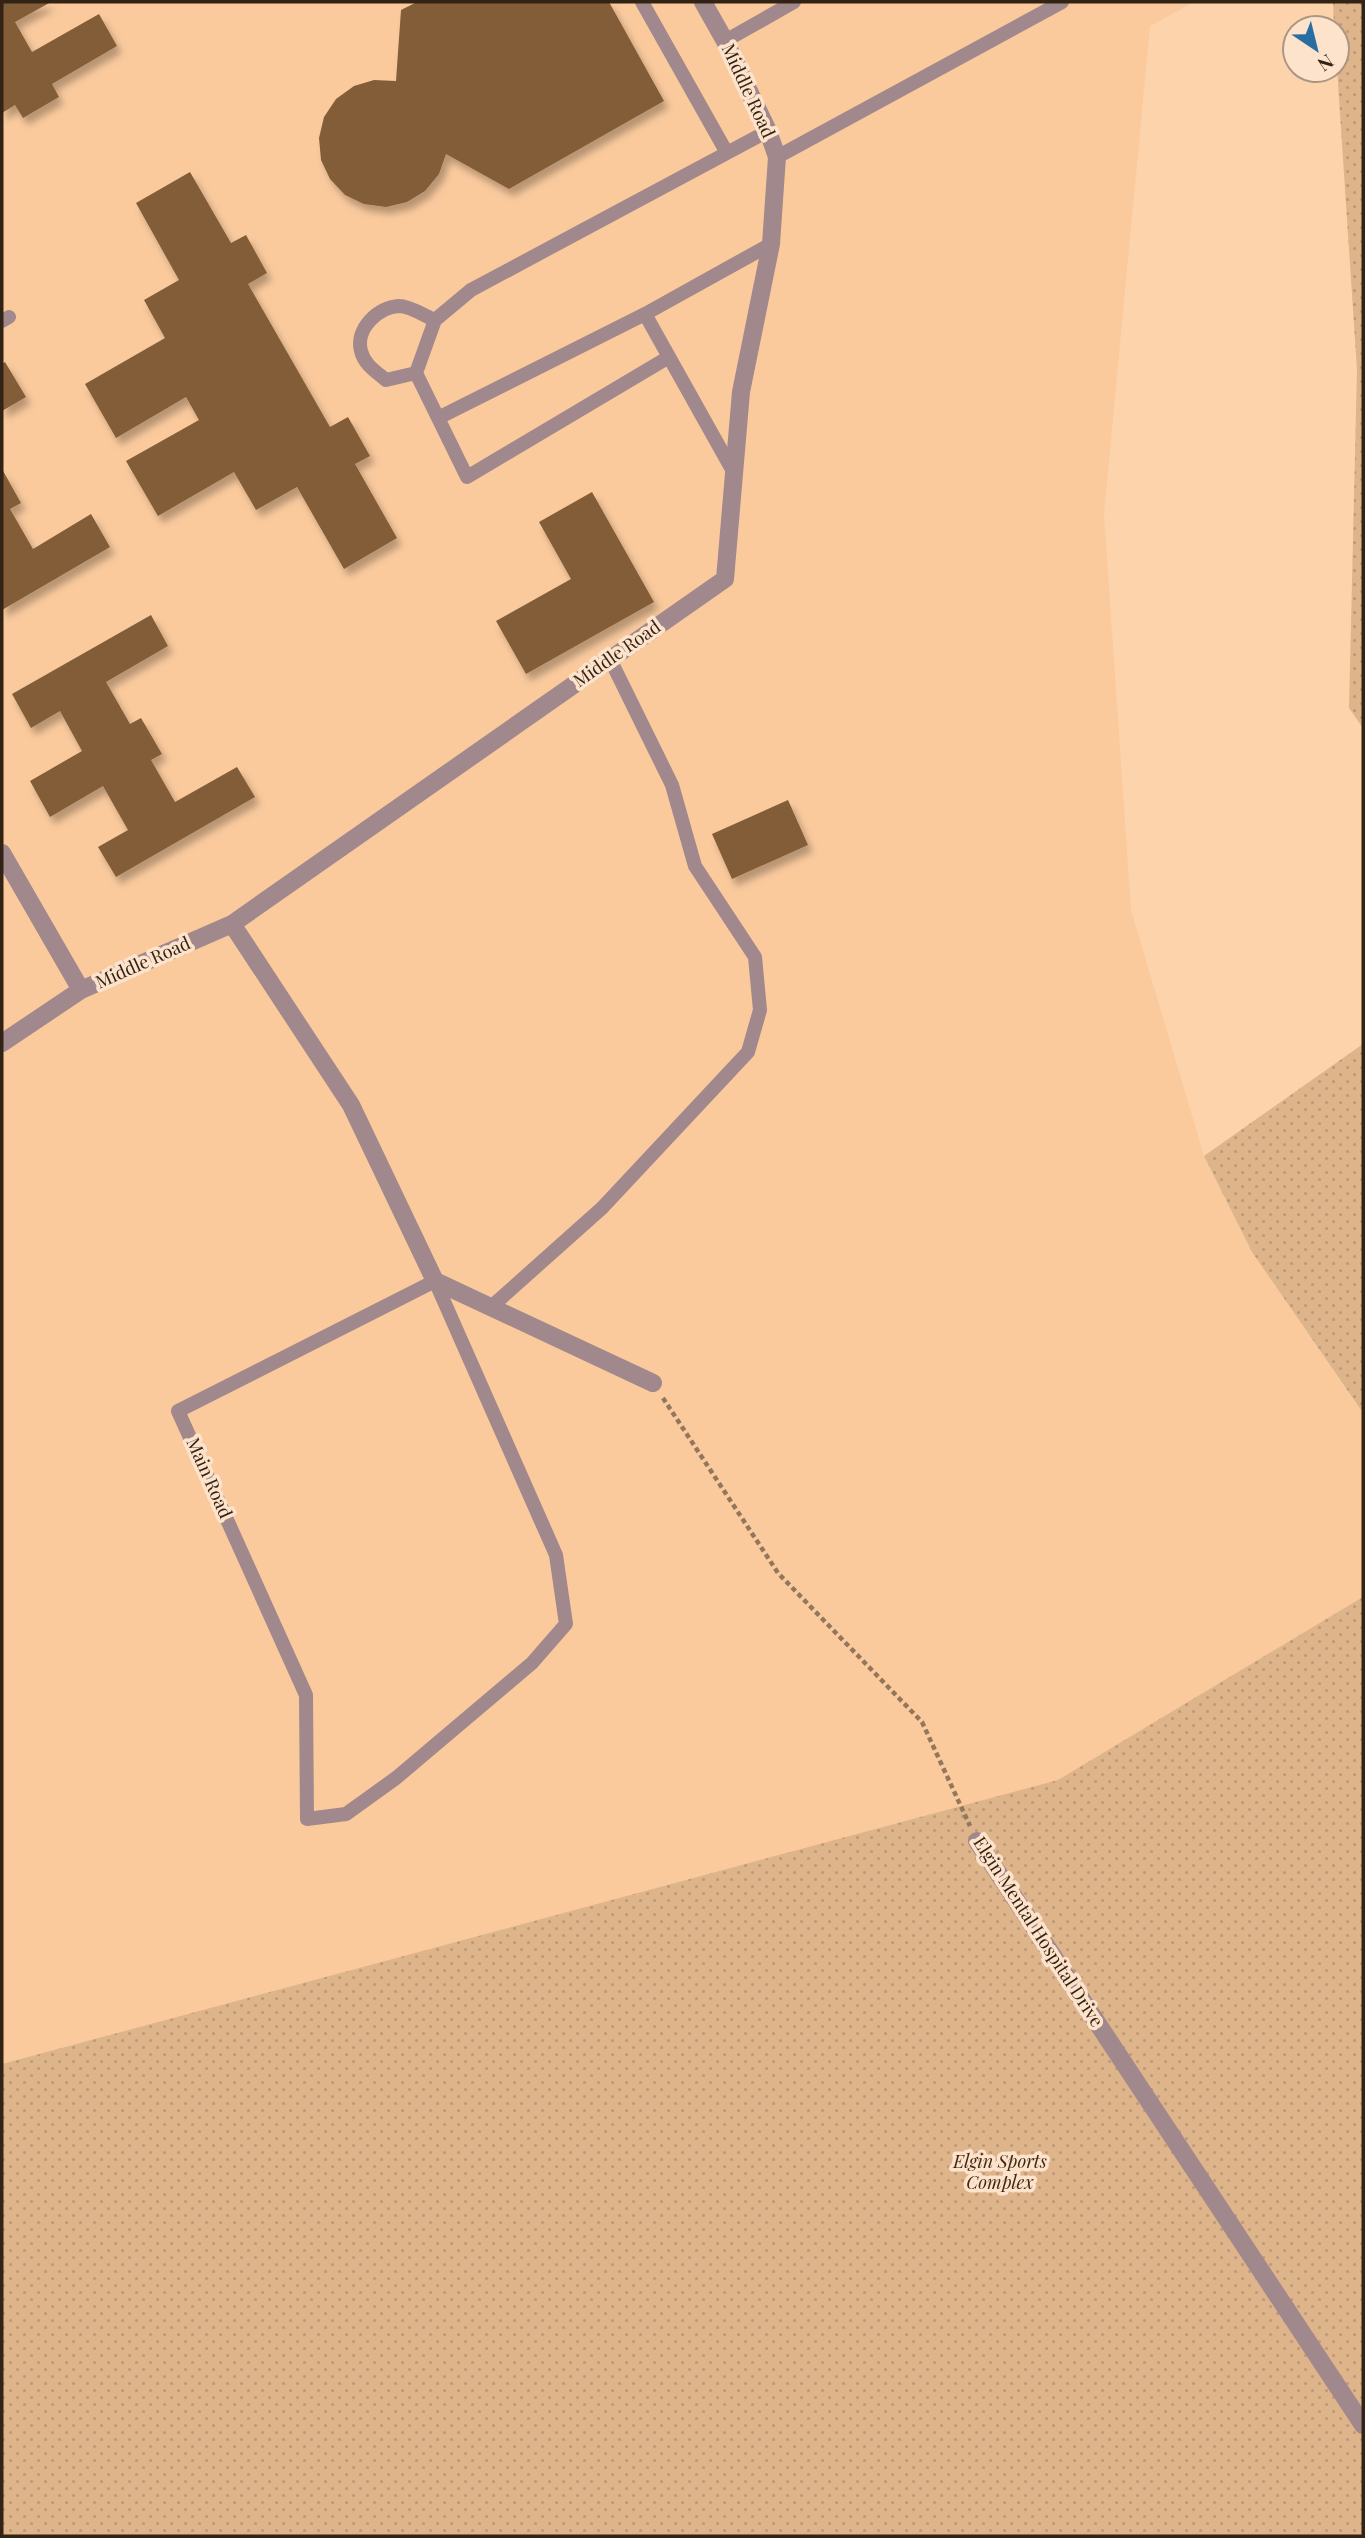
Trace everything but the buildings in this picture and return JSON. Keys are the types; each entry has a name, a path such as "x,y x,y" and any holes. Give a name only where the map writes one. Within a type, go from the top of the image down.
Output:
{"street":[{"name":"Middle Road","path":"2,1043 80,990 232,924 725,579 741,392 771,244 777,157 768,131 704,2"},
{"path":"2,853 80,990"},
{"path":"232,924 351,1105 435,1281 653,1383"},
{"name":"Elgin Mental Hospital Drive","path":"977,1841 1363,2425"}],"lane":[{"path":"642,2 727,153"},
{"path":"725,41 794,2"},
{"path":"777,157 1062,2"},
{"path":"669,357 467,477 416,373 435,320 471,290 768,131"},
{"path":"438,418 645,314 771,244"},
{"path":"416,373 386,380 368,365 360,349 363,329 379,312 401,306 435,320"},
{"path":"645,314 734,473"},
{"path":"491,1307 602,1208 748,1052 760,1010 755,957 695,866 672,785 610,659"},
{"name":"Main Road","path":"435,1281 556,1555 566,1624 532,1663 396,1778 345,1814 307,1819 306,1695 178,1411 435,1281"}],"path":[{"name":"Elgin Mental Hospital Drive","path":"653,1383 778,1573 922,1722 977,1841"}],"shaded area":[{"path":"2,2 1194,2 1150,26 1104,514 1131,910 1204,1156 1252,1252 1363,1414 1363,1600 977,1841 2,2082"}],"green space":[{"path":"1333,2 1363,2 1363,728 1349,708 1357,370 1338,84 1351,84 1351,14 1333,14"},
{"path":"1363,1044 1363,1413 1252,1252 1204,1156"},
{"name":"Elgin Sports Complex","path":"1363,1597 1363,2536 2,2536 2,2064 1058,1780"}]}
